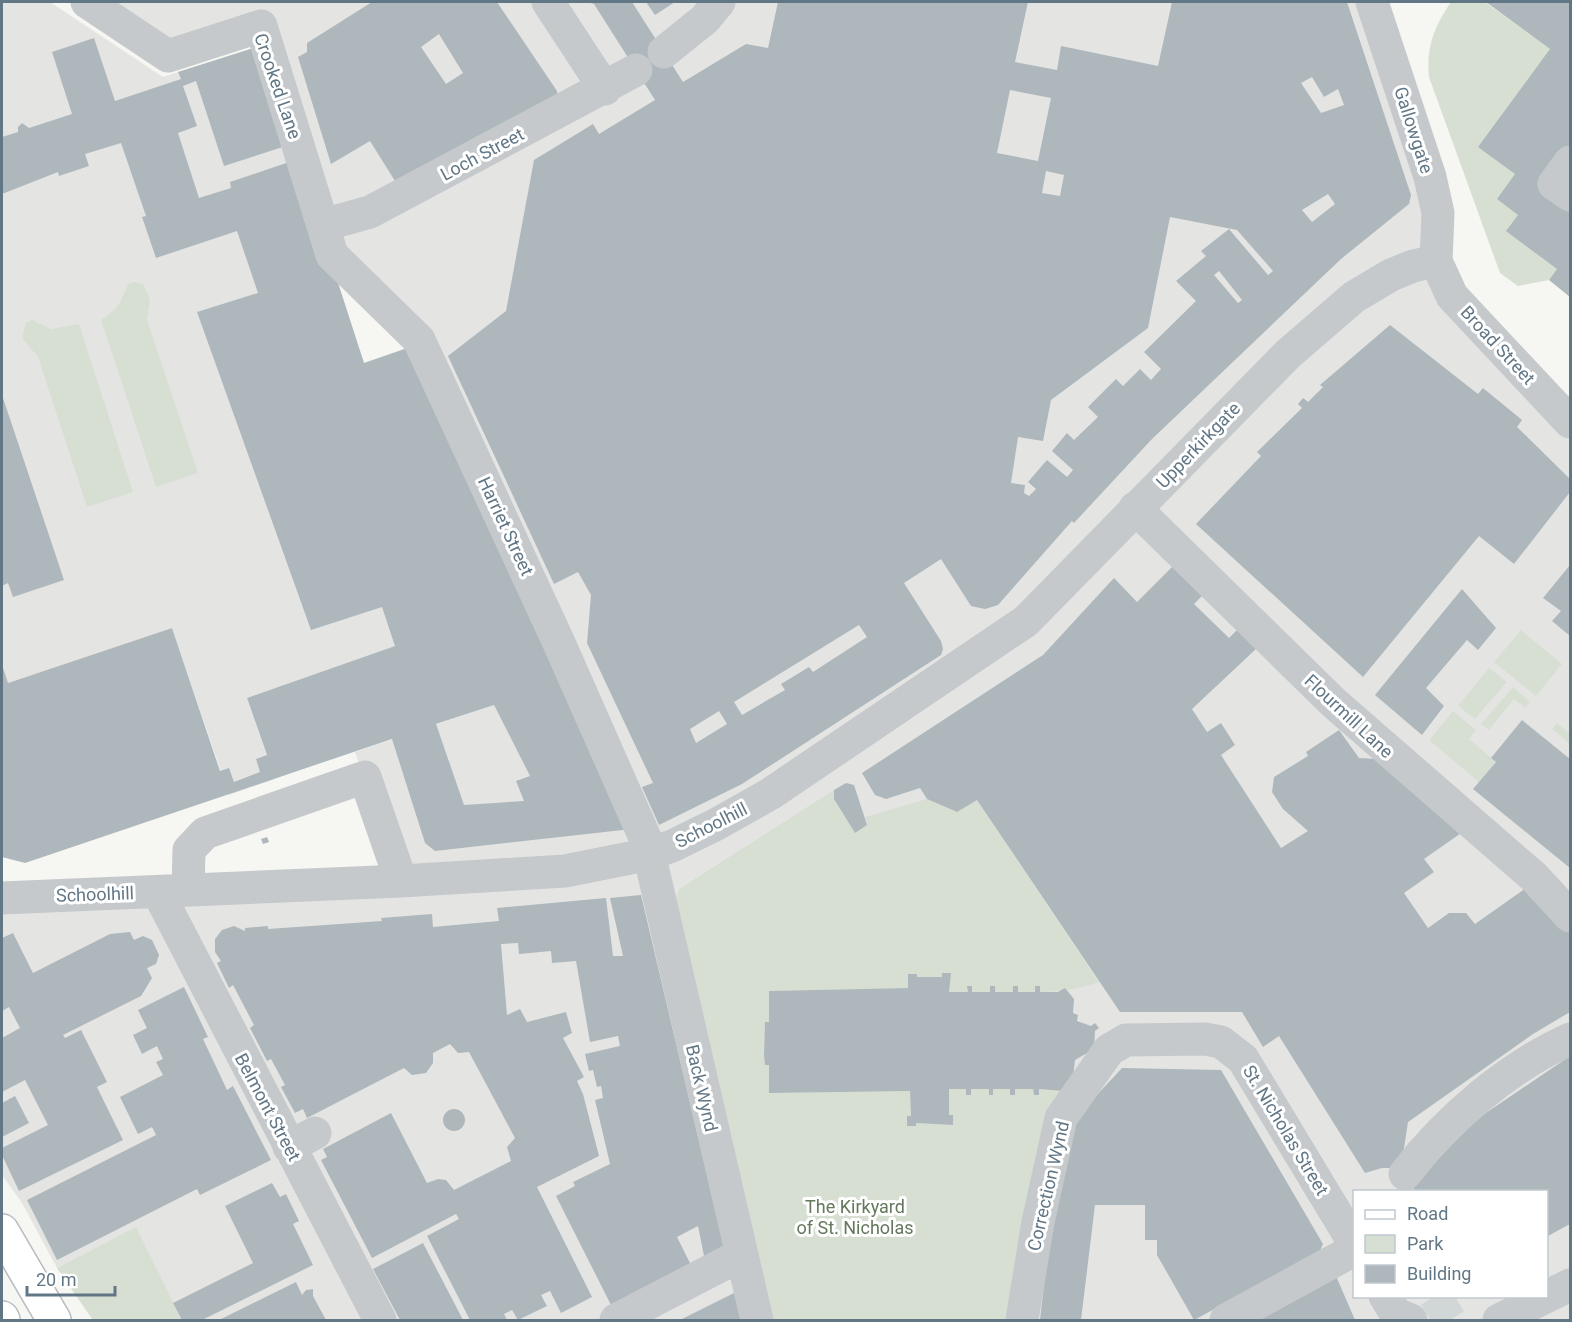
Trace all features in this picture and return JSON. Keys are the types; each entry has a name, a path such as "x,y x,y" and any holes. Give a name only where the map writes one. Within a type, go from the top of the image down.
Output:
{"main road":[{"path":"2,1231 54,1320"}],"street":[{"name":"Crooked Lane","path":"87,2 168,56 261,26 323,225"},
{"path":"548,2 605,89"},
{"path":"664,51 705,19 719,2"},
{"name":"Gallowgate","path":"1384,8 1438,213 1436,261"},
{"name":"Loch Street","path":"323,225 370,212 605,89 636,70"},
{"path":"1570,162 1554,184 1570,195"},
{"name":"Harriet Street","path":"323,225 333,255 419,340 559,643 650,854"},
{"name":"Broad Street","path":"1436,261 1452,296 1570,422"},
{"name":"Upperkirkgate","path":"979,655 1038,611 1288,354 1354,297 1391,275 1413,266 1436,261"},
{"name":"Flourmill Lane","path":"1136,508 1334,703 1534,877 1570,916"},
{"name":"Schoolhill","path":"2,898 401,881 581,869 650,854 715,825 770,794 979,655"},
{"path":"173,891 189,850 205,833 365,777 401,881"},
{"name":"Back Wynd","path":"650,854 757,1320"},
{"name":"Belmont Street","path":"173,891 302,1140 380,1320"},
{"name":"St. Nicholas Street","path":"1126,1040 1205,1039 1221,1042 1243,1059 1353,1242"},
{"path":"1405,1174 1428,1144 1468,1108 1542,1053 1570,1039"},
{"name":"Correction Wynd","path":"1022,1320 1035,1239 1061,1118 1109,1050 1126,1040"},
{"path":"1226,1320 1353,1251"},
{"path":"616,1320 741,1255"},
{"path":"1548,1296 1570,1285"},
{"path":"1386,1298 1396,1314 1411,1320"},
{"path":"1500,1320 1544,1298"}],"shaded area":[{"path":"2,2 50,2 163,77 260,46 450,627 247,698 275,779 229,795 172,628 8,683 2,662"},
{"path":"87,2 1372,2 1436,262 1570,422 1570,1320 93,1320 57,1268 22,1203 2,1175 2,898 401,881 355,752 494,705 530,776 547,770 419,340 350,270 261,27 168,56"}],"green space":[{"path":"1451,2 1485,2 1550,49 1515,174 1518,215 1557,269 1549,280 1518,286 1500,273 1429,77 1428,66 1432,38"},
{"path":"129,283 143,284 150,300 147,320 198,473 156,487 101,320 117,307"},
{"path":"32,320 51,329 79,324 133,492 87,507 38,357 22,338 26,323"},
{"path":"1521,630 1562,664 1536,696 1494,662"},
{"path":"1489,668 1507,682 1475,719 1458,706"},
{"path":"1513,687 1530,702 1525,708 1514,699 1489,730 1481,724"},
{"path":"1453,711 1476,730 1469,739 1496,762 1479,782 1429,740"},
{"path":"1557,723 1570,734 1570,744 1552,729"},
{"name":"The Kirkyard of St. Nicholas","path":"834,790 834,799 855,833 867,825 865,817 927,799 956,812 977,800 1099,982 1077,988 1040,992 1040,986 1035,986 1035,992 1018,992 1018,986 1013,986 1013,992 995,992 995,986 990,986 990,992 972,992 972,986 968,986 968,992 949,992 951,973 942,973 942,977 917,977 916,974 909,974 908,988 769,991 769,1022 765,1022 764,1055 769,1065 770,1093 910,1091 911,1116 907,1116 908,1126 916,1126 916,1123 953,1125 953,1116 949,1115 949,1089 966,1089 966,1095 971,1095 971,1089 989,1089 989,1095 993,1095 993,1089 1010,1089 1011,1095 1015,1095 1015,1089 1033,1089 1034,1095 1039,1095 1039,1089 1063,1091 1049,1124 1006,1320 772,1320 676,898 679,889"},
{"path":"136,1227 182,1320 93,1320 57,1268"}],"building":[{"path":"372,2 497,2 557,91 558,102 395,181 370,141 331,164 298,57 307,52 307,43","holes":["439,34 463,73 446,84 421,47"]},
{"path":"587,2 632,2 683,82 746,44 768,48 778,2 1028,2 1015,62 1057,70 1061,46 1158,66 1172,2 1347,2 1411,195 1409,204 1341,259 1152,439 1074,523 1072,521 998,605 985,609 971,606 941,559 904,583 941,641 943,649 941,655 742,784 659,825 642,787 653,783 587,643 591,595 578,572 554,584 448,356 506,311 534,160 593,124 599,134 655,100 594,4","holes":["1312,77 1324,97 1338,89 1344,105 1321,113 1301,83","1010,90 1051,98 1038,161 997,153","1046,171 1064,175 1060,196 1042,193","1328,194 1335,204 1312,222 1302,210","1170,217 1237,230 1273,271 1268,275 1229,229 1201,251 1206,256 1176,281 1196,301 1144,352 1161,369 1151,380 1140,369 1123,386 1116,379 1088,407 1098,417 1074,440 1067,433 1052,451 1073,470 1067,477 1047,460 1028,482 1036,489 1029,496 1024,493 1025,485 1011,483 1018,437 1043,441 1051,400 1148,328","1219,271 1242,300 1238,303 1214,275","859,625 867,637 813,672 809,667 781,684 785,690 742,715 734,702","719,711 727,724 696,743 690,729"]},
{"path":"646,2 675,2 655,15"},
{"path":"1486,2 1570,2 1570,297 1549,280 1557,269 1506,231 1518,215 1497,199 1515,174 1478,147 1550,49"},
{"path":"94,38 115,101 181,79 178,72 260,46 292,144 224,166 196,81 183,86 197,126 178,133 199,198 231,188 230,182 298,159 364,363 413,346 632,829 435,851 425,843 392,739 25,863 2,857 2,664 8,683 172,628 220,771 229,768 234,782 260,772 256,759 267,755 247,698 395,646 382,607 311,630 197,312 258,293 237,231 156,258 142,217 146,216 121,143 85,154 89,166 59,176 58,172 2,194 2,137 18,132 18,127 22,123 29,128 72,114 52,52","holes":["494,705 530,776 516,781 524,801 464,805 436,724"]},
{"path":"1390,325 1478,394 1483,388 1522,420 1517,427 1570,479 1570,492 1514,564 1479,536 1363,677 1196,524 1261,456 1257,452 1302,408 1298,404 1303,398 1308,402 1323,387 1320,385"},
{"path":"2,395 64,580 13,597 8,583 2,586"},
{"path":"1570,565 1570,636 1552,621 1561,611 1543,598"},
{"path":"1173,566 1202,596 1194,604 1229,638 1237,630 1256,649 1192,709 1207,732 1221,723 1235,745 1221,755 1281,848 1308,831 1283,809 1272,792 1274,777 1308,756 1306,752 1339,730 1359,758 1378,759 1464,831 1424,859 1434,872 1404,893 1428,928 1449,913 1466,913 1475,924 1529,886 1570,923 1570,1012 1533,1034 1408,1122 1401,1168 1382,1168 1365,1173 1279,1036 1263,1047 1242,1012 1120,1012 977,800 957,812 927,799 920,788 886,799 875,795 862,773 1043,655 1114,578 1137,602"},
{"path":"1462,589 1496,628 1478,650 1467,640 1426,688 1444,706 1422,735 1375,695"},
{"path":"1522,720 1570,759 1570,868 1473,789 1496,762 1491,758"},
{"path":"846,783 854,785 867,825 855,833 834,799 834,790"},
{"path":"267,837 269,842 263,844 261,839"},
{"path":"641,895 725,1251 705,1261 698,1226 677,1237 692,1267 612,1307 556,1196 575,1186 573,1182 610,1164 595,1100 603,1098 601,1086 597,1087 593,1070 589,1071 585,1054 620,1046 618,1036 590,1042 576,961 552,963 551,951 519,954 518,943 501,944 507,1015 520,1009 527,1022 566,1012 572,1033 563,1038 584,1077 577,1081 583,1094 599,1156 537,1187 592,1297 561,1313 550,1291 541,1295 547,1306 518,1320 512,1310 504,1314 507,1320 470,1320 427,1236 459,1219 456,1214 372,1258 321,1160 327,1157 323,1149 391,1113 427,1183 438,1179 446,1180 454,1190 511,1161 507,1147 515,1138 469,1052 458,1053 450,1044 433,1053 433,1063 426,1073 412,1075 404,1068 307,1118 303,1109 295,1113 281,1087 285,1085 271,1059 267,1061 250,1028 254,1025 233,985 229,988 217,963 221,961 215,952 215,939 222,930 234,926 245,931 245,928 268,926 268,929 382,921 381,918 432,914 433,927 499,921 497,908 606,898 613,956 623,956 610,898"},
{"path":"130,932 134,940 143,936 152,940 159,955 156,964 147,968 152,978 141,996 63,1035 65,1038 81,1030 107,1082 97,1087 123,1140 19,1191 2,1155 2,1148 48,1125 25,1080 2,1092 2,1038 20,1028 9,1007 2,1011 2,938 13,933 33,973 110,934"},
{"path":"942,973 951,973 949,992 968,992 967,986 972,986 972,992 990,992 990,986 995,986 995,992 1013,992 1013,986 1018,986 1018,992 1035,992 1035,986 1040,986 1040,992 1058,992 1065,988 1074,999 1073,1013 1078,1015 1077,1021 1091,1026 1095,1023 1099,1028 1095,1031 1094,1049 1075,1060 1073,1079 1063,1091 1039,1089 1039,1095 1034,1095 1033,1089 1015,1089 1015,1095 1010,1095 1010,1089 993,1089 993,1095 989,1095 989,1089 971,1089 971,1095 966,1095 966,1089 949,1089 949,1115 953,1115 953,1125 916,1123 916,1126 907,1126 907,1116 911,1116 910,1091 769,1093 769,1065 765,1065 764,1055 765,1022 769,1022 769,991 908,988 908,974 917,974 917,977 942,977"},
{"path":"184,987 208,1037 203,1039 227,1090 233,1086 271,1160 200,1195 197,1189 57,1260 27,1200 156,1135 152,1127 138,1134 120,1097 163,1075 156,1062 163,1059 157,1046 142,1054 133,1035 147,1028 138,1010"},
{"path":"1570,1056 1570,1224 1548,1236 1548,1190 1414,1190 1413,1188 1426,1171 1477,1119"},
{"path":"1122,1068 1221,1070 1323,1244 1319,1253 1194,1320 1157,1255 1157,1240 1145,1240 1145,1205 1095,1205 1081,1320 1040,1320 1054,1200 1072,1129 1082,1111"},
{"path":"15,1096 29,1123 2,1137 2,1103"},
{"path":"454,1109 462,1112 465,1120 462,1128 454,1131 446,1128 443,1120 446,1112"},
{"path":"272,1183 280,1197 286,1194 299,1221 293,1224 313,1265 202,1320 182,1320 173,1303 253,1263 225,1206"},
{"path":"423,1243 463,1320 400,1320 373,1269"},
{"path":"1336,1276 1355,1320 1255,1320"},
{"path":"296,1282 302,1295 306,1290 313,1289 313,1296 326,1320 219,1320"},
{"path":"738,1291 745,1320 680,1320"}],"tunnel":[{"path":"1436,1298 1450,1320"}]}
